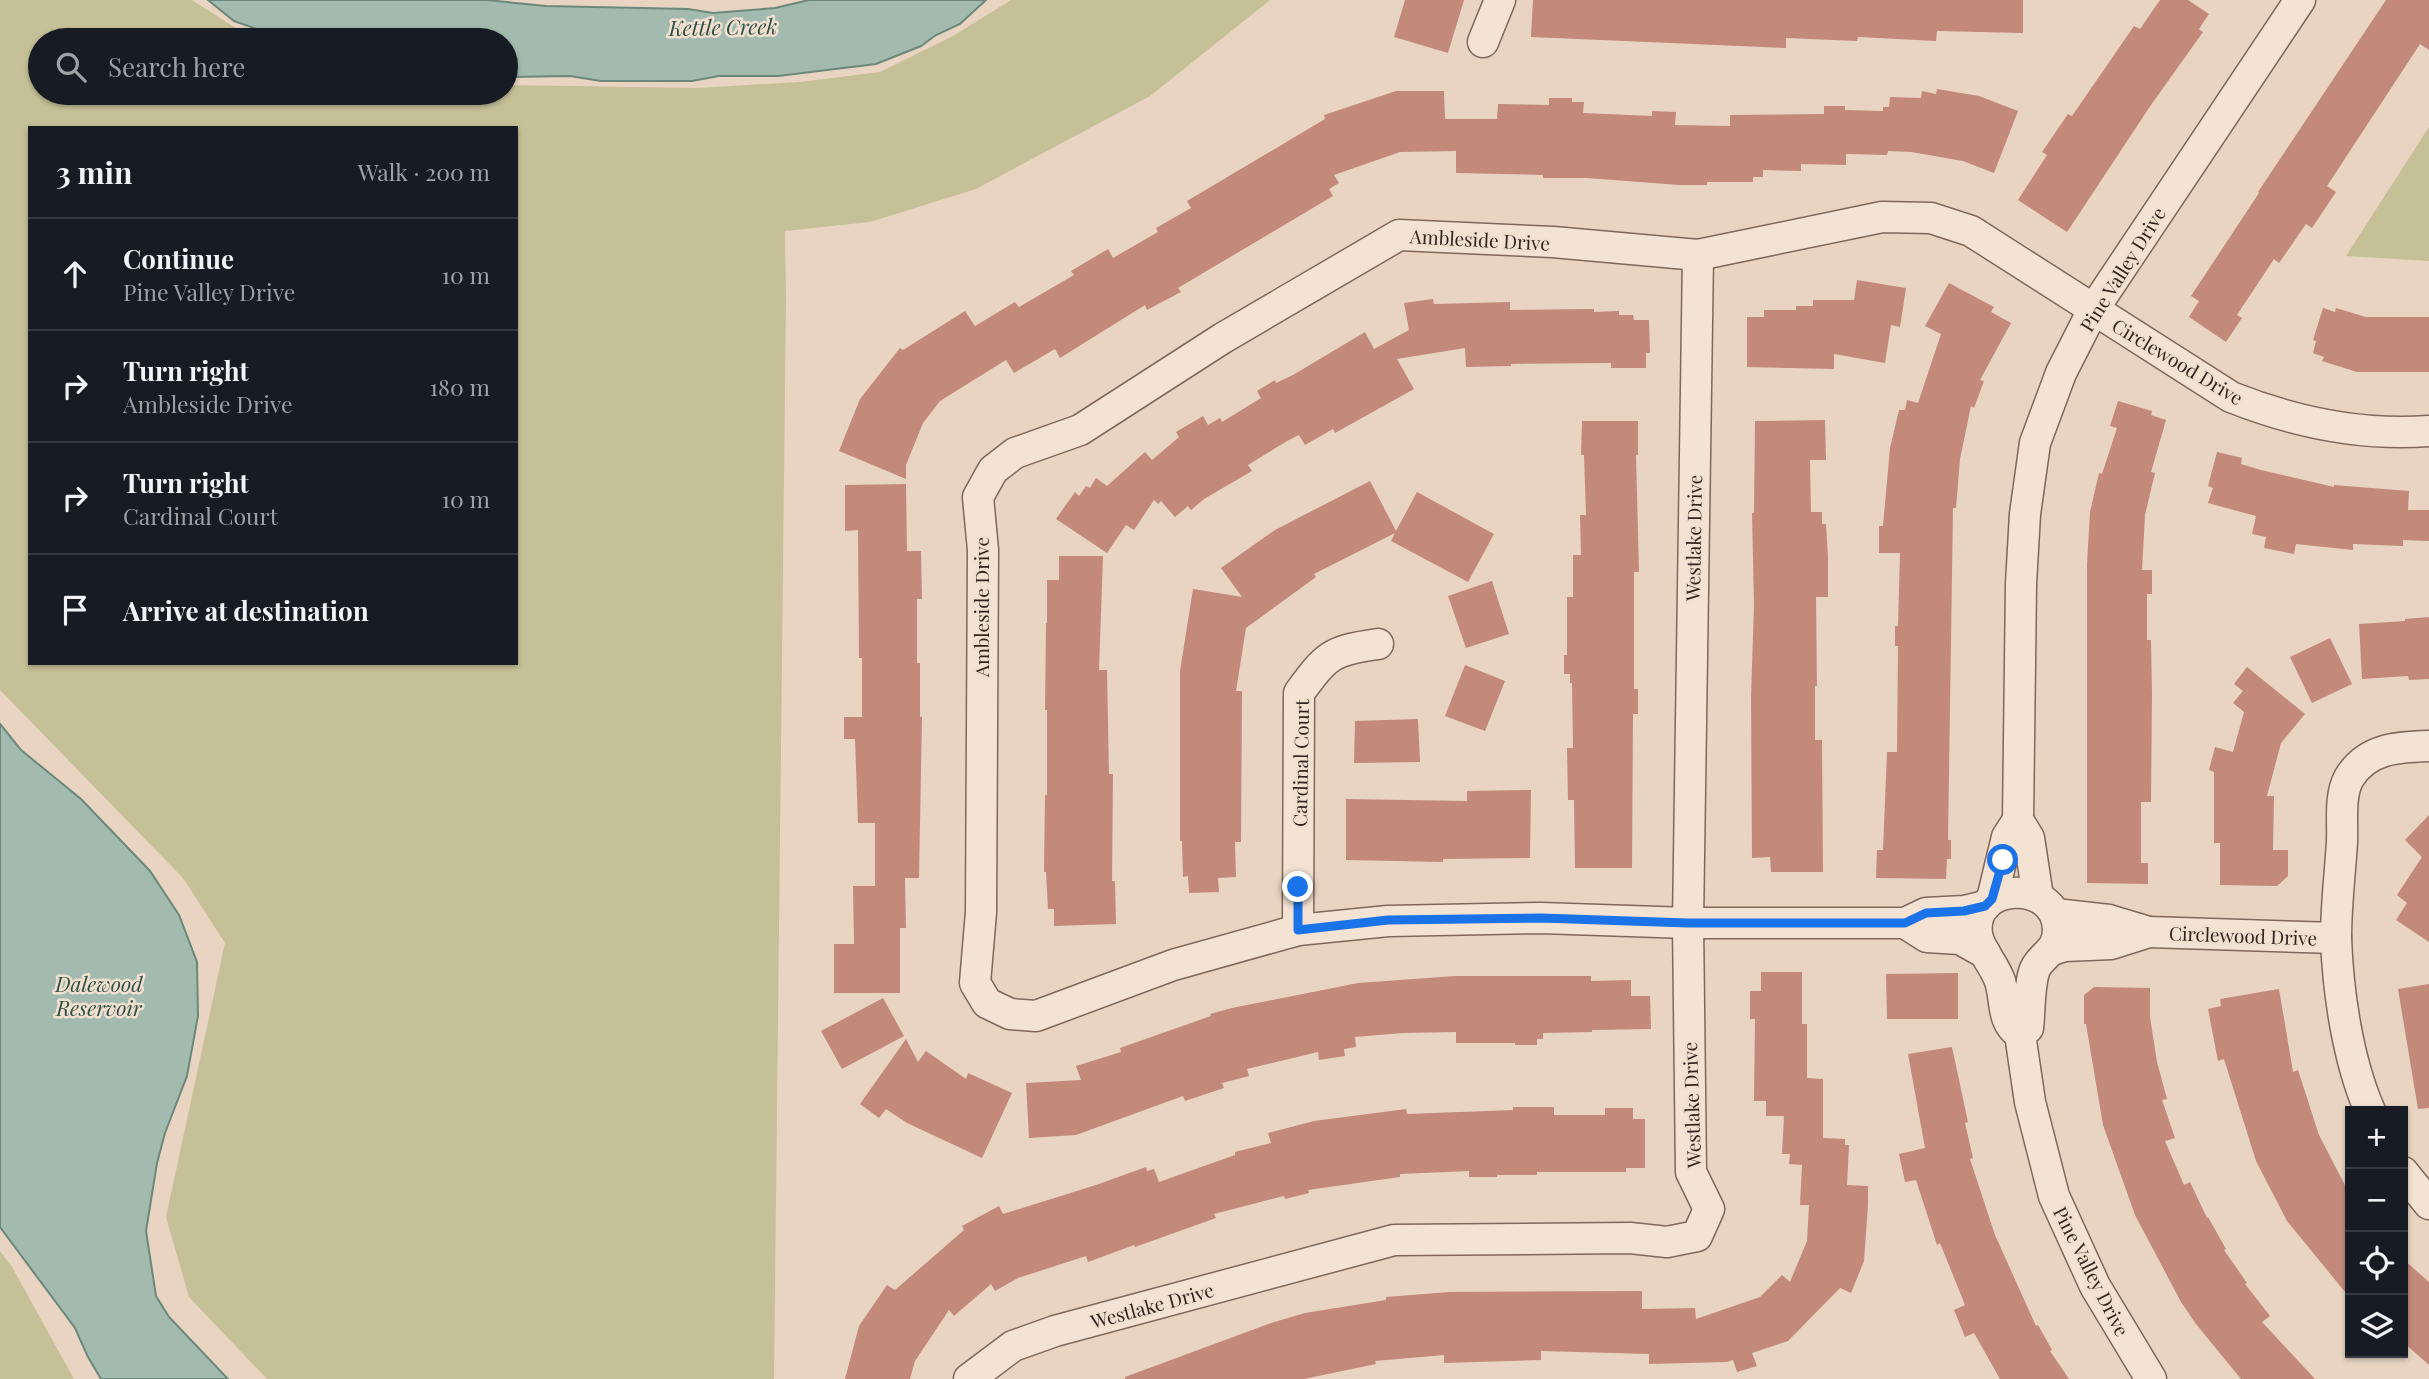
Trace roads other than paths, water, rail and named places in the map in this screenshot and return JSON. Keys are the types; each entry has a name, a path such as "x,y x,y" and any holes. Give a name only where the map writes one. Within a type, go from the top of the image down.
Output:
{"street":[{"path":"1483,42 1500,0"},
{"name":"Pine Valley Drive","path":"2020,1034 2028,1028 2044,959 2058,933 2046,906 2029,838 2018,820 2021,584 2025,514 2035,443 2061,373 2093,310 2293,2"},
{"name":"Ambleside Drive","path":"1988,903 1964,911 1926,913 1905,923 1688,923 1513,918 1388,920 1298,930 1173,965 1036,1016 1010,1014 987,1003 975,984 981,898 983,550 978,497 993,470 1015,453 1080,430 1223,338 1399,235 1553,242 1698,255 1882,217 1931,218 1971,231 2093,310"},
{"name":"Westlake Drive","path":"969,1379 1013,1346 1055,1331 1394,1240 1630,1238 1667,1242 1698,1236 1709,1209 1691,1172 1688,923 1698,255"},
{"name":"Circlewood Drive","path":"2093,310 2231,397 2270,413 2365,432 2429,430"},
{"name":"Cardinal Court","path":"1298,930 1298,693 1322,662 1345,649 1378,645"},
{"name":"Circlewood Drive","path":"2046,906 2149,932 2336,938 2343,800 2350,778 2360,764 2377,752 2388,748 2429,746"},
{"name":"Pine Valley Drive","path":"2018,820 2007,837 1988,903 1980,915 1976,928 1979,944 2001,984 2008,1021 2020,1034 2030,1102 2054,1196 2095,1286 2151,1379"},
{"path":"1988,903 2011,892 2024,892 2046,906"},
{"name":"Ambleside Drive","path":"1905,923 1927,937 1960,939 1989,958"},
{"name":"Circlewood Drive","path":"2044,959 2065,946 2111,944 2149,932"},
{"path":"2336,938 2342,1003 2352,1055 2368,1106"},
{"path":"1989,958 2015,971 2044,959"},
{"path":"2408,1178 2429,1204"}],"water":[{"name":"Kettle Creek","path":"208,0 487,0 546,6 688,9 713,13 775,8 809,0 986,0 960,24 936,35 921,46 876,64 778,76 719,76 692,81 601,81 570,76 518,77 518,28 254,28 234,21"},
{"name":"Dalewood Reservoir","path":"0,724 21,750 81,799 150,871 179,915 197,962 198,1016 187,1076 165,1133 157,1163 146,1231 156,1296 169,1317 228,1379 101,1379 75,1328 0,1227"}]}
